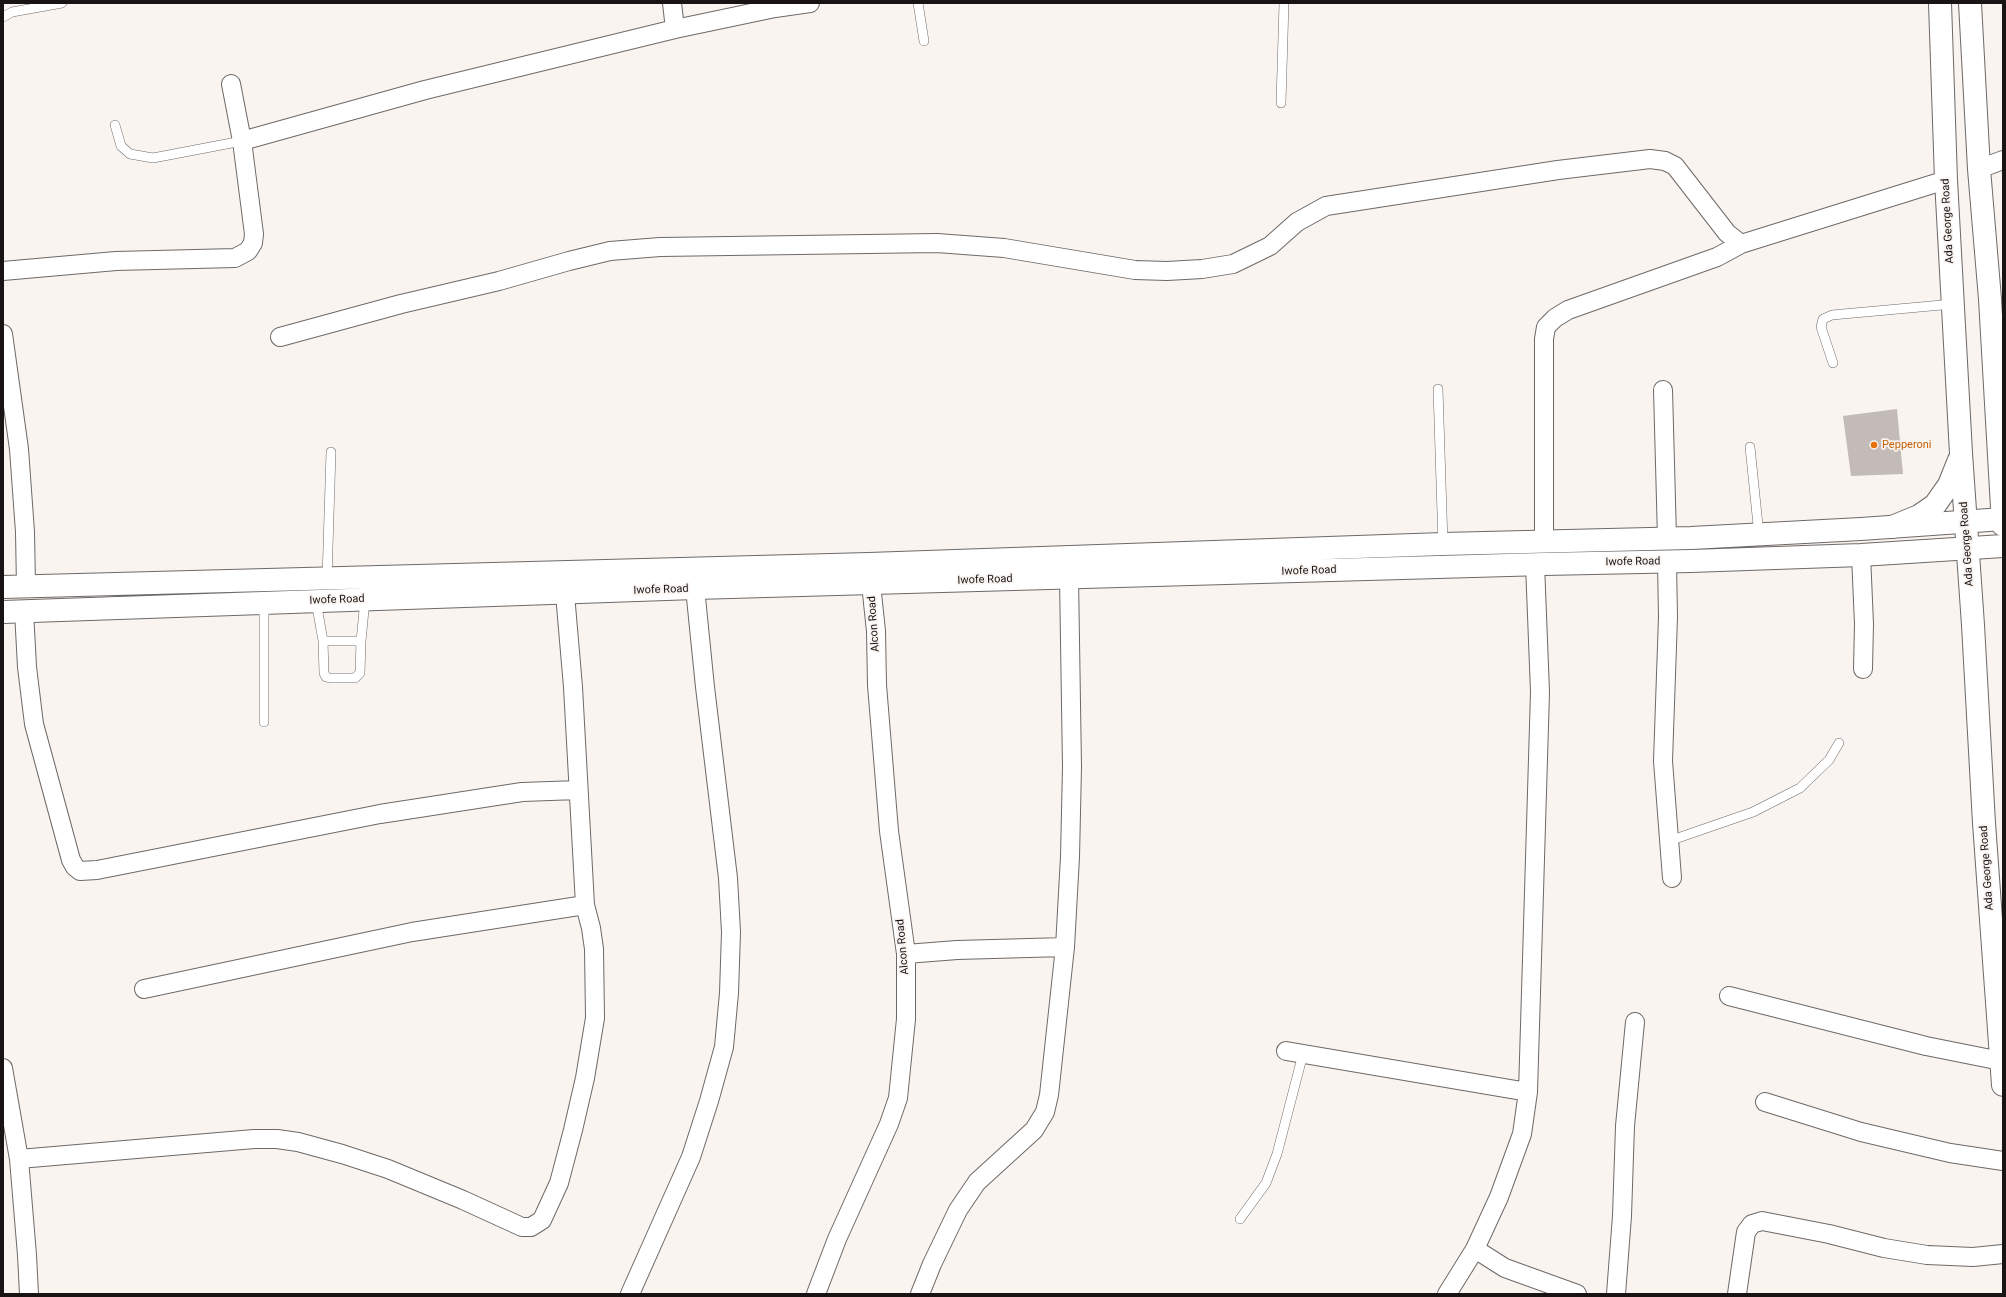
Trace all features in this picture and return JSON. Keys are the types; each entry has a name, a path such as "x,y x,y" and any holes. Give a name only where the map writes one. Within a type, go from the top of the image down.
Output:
{"street":[{"path":"672,3 675,29"},
{"path":"242,141 425,90 675,29 775,8 810,3"},
{"name":"Ada George Road","path":"1940,3 1946,180 1961,453 2003,1085"},
{"path":"1970,3 1979,169 1996,298 2003,521"},
{"path":"3,271 116,261 235,258 248,251 253,243 254,234 242,141 231,84"},
{"path":"280,337 401,304 499,281 610,251 653,248 937,243 1004,248 1135,270 1202,270 1233,264 1270,246 1297,222 1326,206 1558,170 1650,159 1665,161 1675,166 1727,233 1741,244"},
{"path":"1979,169 2003,160"},
{"path":"1544,541 1544,347 1546,327 1555,318 1568,310 1717,257 1741,244 1946,180"},
{"path":"3,334 18,449 25,532 26,587"},
{"path":"1663,390 1667,538"},
{"path":"1892,527 1919,516 1935,505 1949,485 1961,453"},
{"name":"Iwofe Road","path":"3,587 877,564 1443,544 1667,538 1892,527 1965,521 2003,521"},
{"name":"Iwofe Road","path":"13,612 264,602 565,594 695,588 1535,564 1666,562 1967,550 2003,546"},
{"path":"1861,555 1864,624 1863,668"},
{"path":"1666,562 1668,618 1663,761 1672,878"},
{"path":"1448,1294 1475,1249 1499,1197 1522,1134 1528,1092 1540,692 1535,564"},
{"path":"920,1294 938,1250 958,1210 977,1182 1034,1130 1045,1112 1049,1095 1065,947 1072,767 1069,577"},
{"name":"Alcon Road","path":"816,1294 837,1240 890,1124 898,1098 906,1020 906,954 889,831 877,685 876,631 871,584"},
{"path":"630,1294 670,1208 694,1150 724,1046 729,993 731,932 728,878 705,687 695,588"},
{"path":"18,1159 277,1139 298,1142 388,1169 464,1200 522,1227 531,1227 542,1220 559,1183 585,1078 594,1026 596,981 591,928 585,905 573,687 565,594"},
{"path":"13,612 27,667 34,724 72,860 75,867 80,871 97,870 380,814 522,792 578,790"},
{"path":"144,989 412,932 585,905"},
{"path":"906,954 957,950 1065,947"},
{"path":"1729,996 1926,1046 2001,1061"},
{"path":"1616,1294 1622,1216 1625,1126 1635,1022"},
{"path":"1294,1053 1528,1092"},
{"path":"3,1068 18,1159 29,1294"},
{"path":"1765,1102 1861,1132 1950,1153 2003,1161"},
{"path":"1737,1294 1746,1232 1752,1224 1762,1221 1829,1234 1884,1248 1927,1255 1973,1257 2003,1254"},
{"path":"1475,1249 1505,1268 1577,1294"}],"lane":[{"path":"3,17 12,12 62,3"},
{"path":"918,3 924,41"},
{"path":"1281,103 1284,3"},
{"path":"115,125 120,146 130,154 153,158 242,141"},
{"path":"1833,363 1821,327 1823,319 1832,315 1953,304"},
{"path":"1438,389 1443,544"},
{"path":"1750,447 1759,534"},
{"path":"327,579 331,452"},
{"path":"316,601 323,641 324,673 330,678 355,678 360,672 365,599"},
{"path":"264,602 264,722"},
{"path":"323,641 361,641"},
{"path":"1669,841 1753,812 1800,788 1828,760 1840,743"},
{"path":"1240,1219 1266,1184 1277,1154 1294,1053"}],"building":[{"name":"Pepperoni","path":"1897,409 1903,474 1851,476 1843,416"}],"place":[{"name":"Pepperoni","path":"1874,445"}]}
